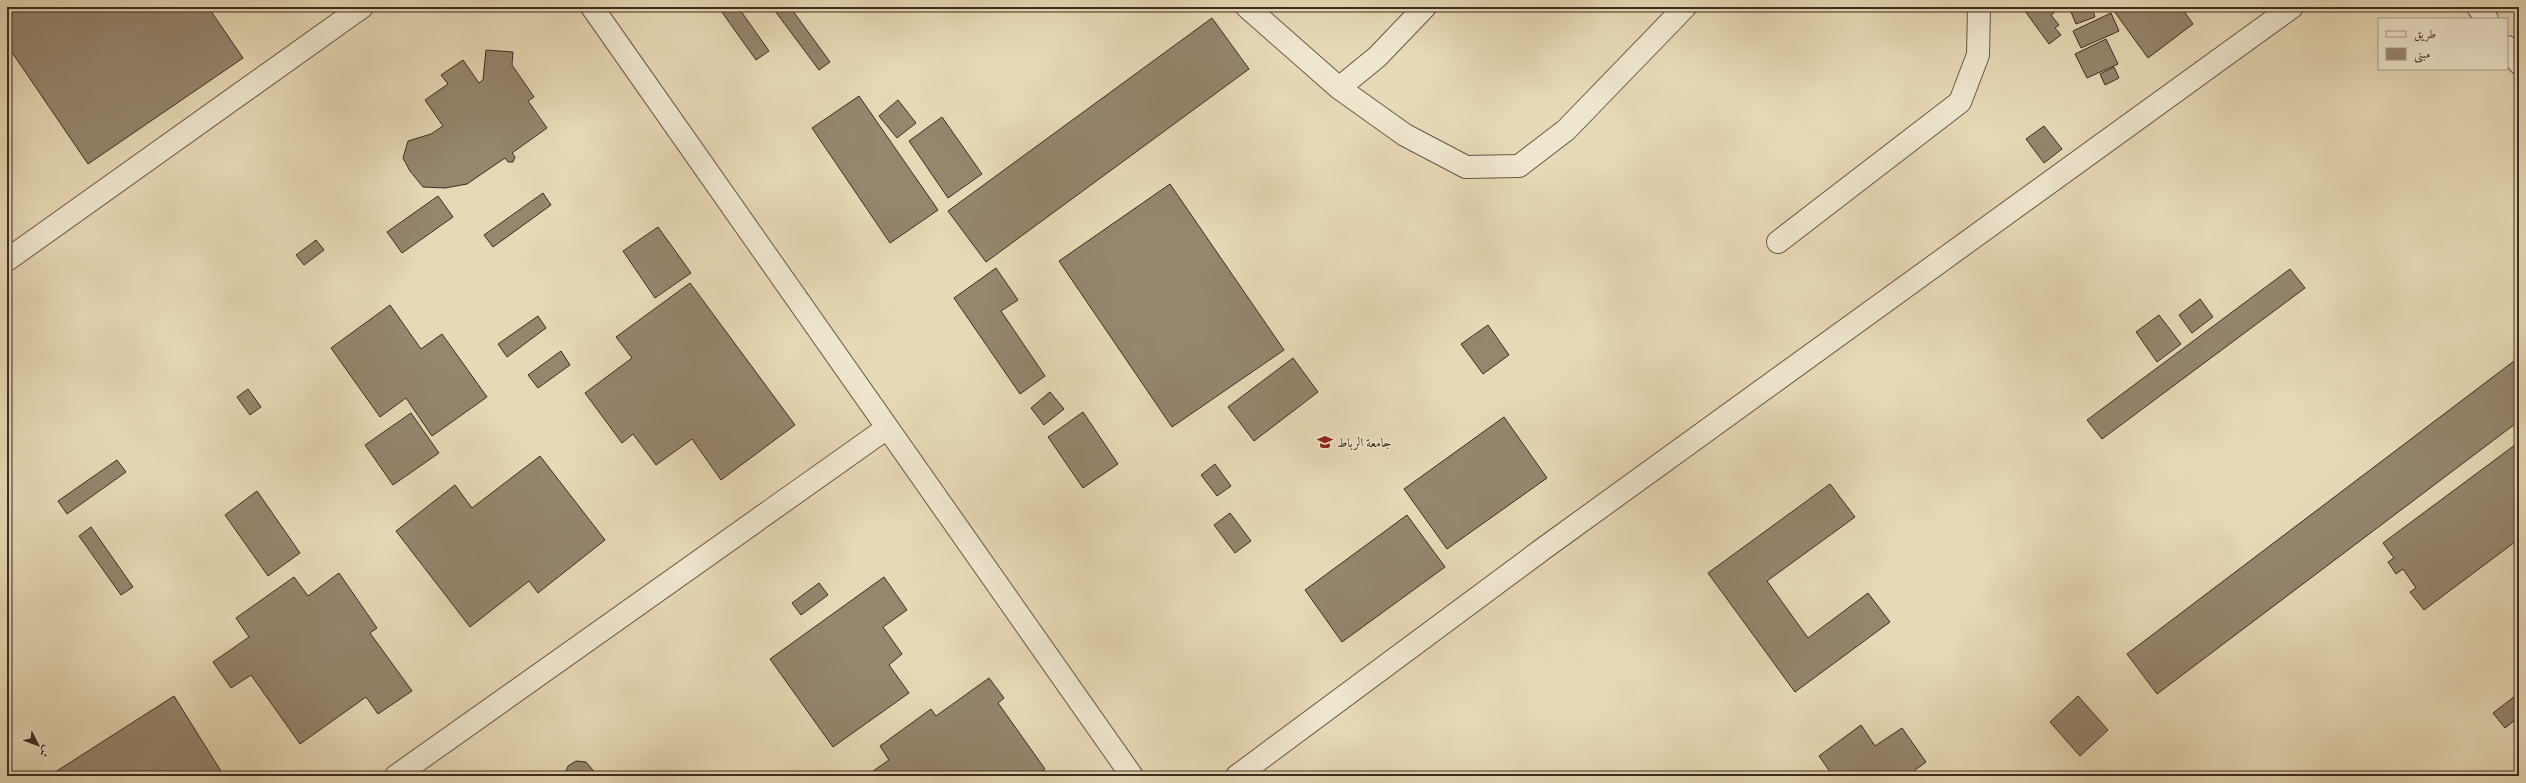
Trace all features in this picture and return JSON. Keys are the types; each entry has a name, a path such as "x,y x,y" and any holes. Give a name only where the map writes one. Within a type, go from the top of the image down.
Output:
{"street":[{"path":"7,260 362,7"},
{"path":"592,7 1132,776"},
{"path":"1247,7 1339,88 1405,135 1466,168 1519,166 1566,130 1685,7"},
{"path":"1339,88 1377,57 1425,7"},
{"path":"1778,242 1960,102 1978,55 1978,7"},
{"path":"1237,776 1547,546 2292,7"},
{"path":"2478,7 2486,18"},
{"path":"2508,48 2519,63"},
{"path":"396,776 888,428"}],"building":[{"path":"12,7 208,7 243,58 88,164 7,45 7,10"},
{"path":"738,7 769,51 756,60 719,8"},
{"path":"772,7 790,7 830,62 819,70"},
{"path":"2022,7 2061,7 2051,15 2059,25 2055,28 2061,35 2049,44"},
{"path":"2086,7 2092,7 2095,17 2076,24 2071,12"},
{"path":"2111,7 2181,7 2193,24 2148,58"},
{"path":"2111,13 2119,31 2081,48 2073,31"},
{"path":"1212,18 1249,69 986,262 948,211"},
{"path":"2106,39 2118,64 2087,78 2075,54"},
{"path":"486,50 513,52 512,65 534,97 528,101 547,128 512,153 515,157 513,162 508,162 505,158 467,184 445,188 423,187 410,171 403,158 408,141 431,134 443,126 425,100 448,84 441,75 463,60 479,83 483,80"},
{"path":"2114,67 2119,78 2105,85 2100,74"},
{"path":"859,96 938,210 890,243 812,128"},
{"path":"898,100 916,123 897,138 879,116"},
{"path":"942,117 982,174 948,198 909,141"},
{"path":"2044,126 2062,149 2044,163 2026,139"},
{"path":"1170,184 1284,350 1172,427 1059,261"},
{"path":"543,193 551,205 493,247 484,235"},
{"path":"438,196 453,217 402,253 387,232"},
{"path":"658,227 691,273 655,298 623,251"},
{"path":"316,240 324,250 304,265 296,255"},
{"path":"996,268 1018,300 1001,311 1045,376 1020,394 954,298"},
{"path":"2290,269 2305,288 2102,439 2087,420"},
{"path":"690,283 795,425 721,480 692,439 656,465 633,434 622,443 585,393 632,358 616,337"},
{"path":"2200,299 2213,317 2192,333 2179,315"},
{"path":"390,305 421,349 442,334 487,397 432,436 406,398 380,417 331,348"},
{"path":"2159,315 2181,344 2157,362 2136,332"},
{"path":"538,316 546,328 507,357 498,344"},
{"path":"1488,325 1509,355 1483,374 1461,344"},
{"path":"561,351 570,365 538,388 528,375"},
{"path":"1293,358 1318,392 1254,441 1228,407"},
{"path":"2518,358 2519,421 2157,694 2127,654"},
{"path":"248,389 261,407 250,415 237,397"},
{"path":"1050,392 1064,409 1044,425 1031,408"},
{"path":"1083,412 1118,464 1083,488 1048,437"},
{"path":"411,413 439,453 393,485 365,445"},
{"path":"1504,417 1547,478 1447,549 1404,489"},
{"path":"2519,442 2519,539 2424,610 2410,592 2416,588 2403,569 2396,574 2388,562 2394,558 2383,543"},
{"path":"540,456 605,540 538,593 529,581 470,627 396,531 455,485 472,508"},
{"path":"117,460 126,472 67,514 58,501"},
{"path":"1215,464 1231,486 1217,496 1201,475"},
{"path":"1830,484 1855,517 1767,581 1808,638 1868,593 1890,622 1795,692 1708,573"},
{"path":"257,491 300,553 268,576 225,515"},
{"path":"1230,513 1251,541 1235,553 1214,525"},
{"path":"1407,515 1445,567 1342,642 1305,590"},
{"path":"91,527 133,587 121,595 79,536"},
{"path":"339,573 377,628 370,633 412,691 378,714 366,697 300,744 251,675 231,688 213,662 249,637 236,618 294,577 308,596"},
{"path":"884,577 907,610 883,627 902,654 889,665 909,693 833,747 770,659"},
{"path":"819,583 828,595 801,615 792,603"},
{"path":"989,678 1004,698 998,703 1045,769 1035,776 866,776 889,760 880,746 931,709 936,716"},
{"path":"2519,693 2519,728 2514,721 2505,728 2493,713"},
{"path":"174,696 224,776 49,776"},
{"path":"2078,696 2108,730 2080,756 2050,722"},
{"path":"1861,725 1875,746 1902,728 1926,762 1907,776 1833,776 1819,756"},
{"path":"576,761 586,762 598,776 564,776 568,766"}],"place":[{"name":"جامعة الرباط","path":"1325,442"}]}
